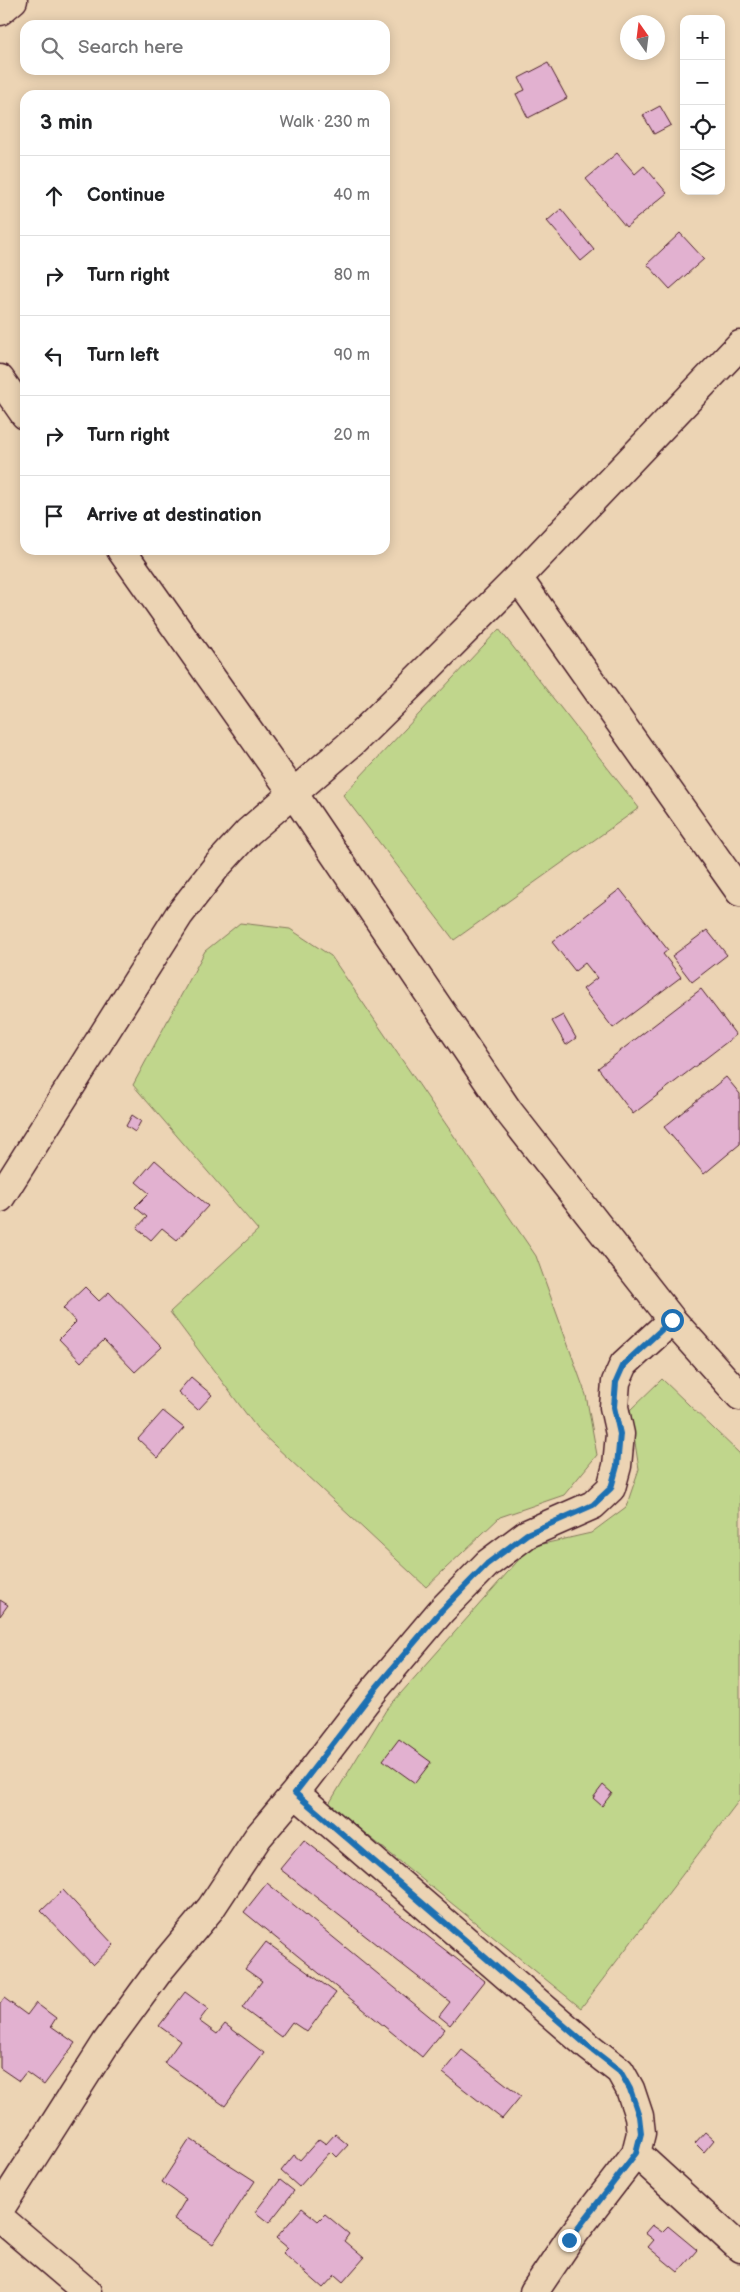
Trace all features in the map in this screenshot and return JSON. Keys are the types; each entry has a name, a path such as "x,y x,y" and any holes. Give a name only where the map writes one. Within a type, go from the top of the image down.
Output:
{"street":[{"path":"0,11 13,0"},
{"path":"0,1198 179,915 217,866 248,832 353,742 518,578 740,344"},
{"path":"0,379 20,407"},
{"path":"125,555 293,793 509,1112 672,1320 740,1396"},
{"path":"518,578 740,892"},
{"path":"0,2209 106,2043 161,1968 211,1908 258,1837 295,1793 375,1689 441,1611 487,1564 527,1534 593,1505 611,1488 617,1466 620,1434 614,1407 616,1382 624,1364 672,1320"},
{"path":"295,1793 589,2047 620,2071 630,2089 639,2116 641,2133 636,2153 569,2240 534,2292"},
{"path":"636,2153 740,2248"},
{"path":"0,2218 87,2292"}],"green space":[{"path":"499,629 639,808 454,940 343,795"},
{"path":"240,923 290,929 331,956 536,1256 586,1395 597,1455 564,1495 500,1517 426,1587 259,1431 170,1312 258,1230 133,1085 205,951"},
{"path":"662,1379 740,1454 740,1799 581,2008 329,1804 386,1710 530,1547 591,1533 626,1507 639,1469 630,1410"}],"building":[{"path":"548,63 567,98 528,118 516,94 525,90 519,78"},
{"path":"660,106 671,125 654,134 643,115"},
{"path":"617,153 635,174 644,166 667,193 626,227 586,179"},
{"path":"561,209 594,250 581,261 547,221"},
{"path":"680,233 704,259 670,289 647,264"},
{"path":"620,889 668,950 663,954 681,977 613,1028 583,989 597,978 585,963 575,971 552,942"},
{"path":"707,930 727,955 692,982 672,956"},
{"path":"701,989 736,1035 633,1114 598,1068"},
{"path":"563,1015 576,1038 566,1045 552,1021"},
{"path":"726,1077 740,1094 740,1144 704,1174 664,1127"},
{"path":"132,1115 141,1121 135,1132 126,1126"},
{"path":"155,1160 208,1206 177,1240 162,1228 151,1240 137,1228 147,1217 135,1207 149,1193 136,1182"},
{"path":"85,1287 99,1301 109,1292 162,1347 135,1372 104,1340 81,1362 59,1339 76,1322 63,1308"},
{"path":"191,1377 212,1395 198,1410 178,1392"},
{"path":"163,1411 184,1428 158,1458 138,1439"},
{"path":"0,1600 8,1605 0,1616"},
{"path":"399,1739 431,1762 415,1783 383,1760"},
{"path":"603,1785 612,1793 602,1806 593,1798"},
{"path":"304,1840 485,1981 450,2025 439,2016 450,2002 280,1869"},
{"path":"267,1883 445,2029 422,2057 244,1912"},
{"path":"63,1890 114,1945 93,1965 41,1911"},
{"path":"266,1942 336,1993 307,2032 292,2022 281,2037 242,2008 262,1981 245,1969"},
{"path":"185,1992 208,2009 199,2021 217,2034 225,2024 264,2053 225,2106 164,2063 180,2041 159,2026"},
{"path":"4,1998 27,2015 36,2003 56,2018 51,2026 75,2043 44,2085 26,2072 19,2081 0,2068 0,2004"},
{"path":"462,2050 521,2096 502,2119 443,2073"},
{"path":"705,2132 714,2140 704,2152 695,2143"},
{"path":"335,2134 348,2145 337,2157 331,2151 299,2187 281,2171 294,2155 300,2160 319,2139 326,2144"},
{"path":"190,2139 255,2181 213,2244 174,2219 186,2199 162,2182"},
{"path":"280,2180 294,2191 269,2223 255,2212"},
{"path":"302,2208 318,2221 325,2214 349,2234 344,2241 364,2258 343,2282 335,2275 323,2288 283,2253 288,2248 276,2238"},
{"path":"652,2225 662,2232 668,2226 697,2250 678,2272 648,2247 654,2240 645,2233"}],"route":[{"path":"569,2240 636,2153 641,2133 639,2116 630,2089 620,2071 589,2047 295,1793 375,1689 441,1611 487,1564 527,1534 593,1505 611,1488 617,1466 620,1434 614,1407 616,1382 624,1364 650,1338 672,1320"}]}
